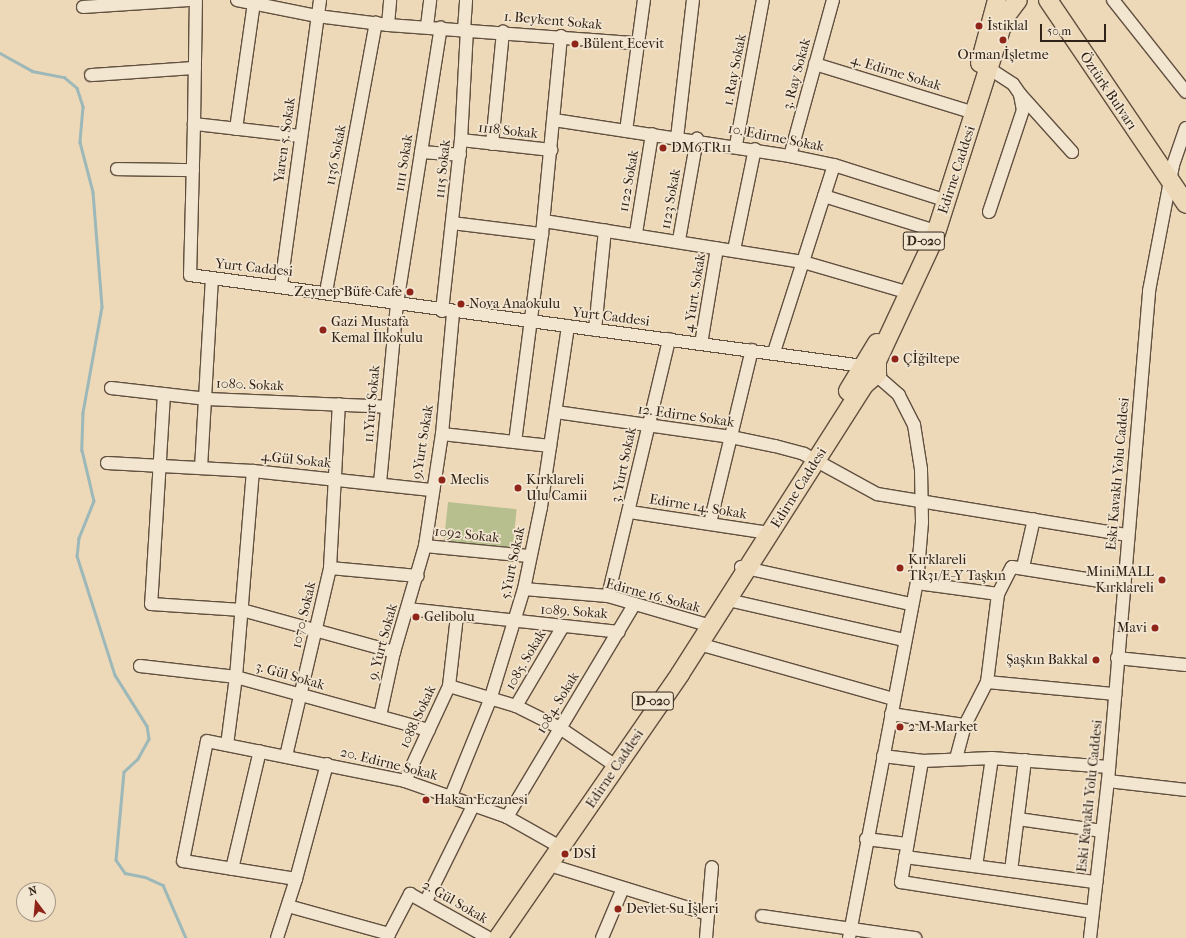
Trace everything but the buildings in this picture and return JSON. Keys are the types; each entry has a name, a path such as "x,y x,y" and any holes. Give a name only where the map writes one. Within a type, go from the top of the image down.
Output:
{"highway":[{"name":"Edirne Caddesi","path":"491,938 704,624 744,568 869,370 934,239 990,70 1005,17 1018,0"},
{"name":"Öztürk Bulvarı","path":"1048,0 1176,176"},
{"name":"Öztürk Bulvarı","path":"1057,0 1176,176 1186,204"},
{"name":"Edirne Caddesi","path":"869,370 941,199 968,111 993,2"},
{"name":"Edirne Caddesi","path":"491,938 699,644 728,600 762,532 813,459"}],"street":[{"path":"83,7 189,0"},
{"path":"117,169 193,170 196,0"},
{"name":"1. Beykent Sokak","path":"237,0 254,4 279,4 317,16 382,24 441,27 636,43"},
{"name":"Yaren 5. Sokak","path":"281,285 300,136 320,0"},
{"name":"1136 Sokak","path":"326,292 382,24 390,0"},
{"path":"427,26 430,0"},
{"name":"1115 Sokak","path":"448,312 452,223 461,140 466,0"},
{"path":"626,131 636,43 644,0"},
{"path":"676,138 693,0"},
{"name":"1. Ray Sokak","path":"736,145 763,0"},
{"name":"3. Ray Sokak","path":"790,156 833,0"},
{"path":"1113,0 1186,92"},
{"path":"236,129 254,4"},
{"name":"1111 Sokak","path":"397,304 441,27"},
{"path":"492,144 503,32"},
{"path":"514,442 544,220 561,36"},
{"name":"4. Edirne Sokak","path":"815,64 968,111"},
{"path":"91,74 195,68"},
{"path":"990,70 1013,84 1020,94 1072,152"},
{"path":"989,212 1023,110 1020,94"},
{"name":"10. Edirne Sokak","path":"554,120 676,138 697,139 790,156 834,165 941,199"},
{"path":"194,124 300,136"},
{"name":"Eski Kavaklı Yolu Caddesi","path":"1090,938 1108,781 1117,658 1149,290 1186,128"},
{"name":"1122 Sokak","path":"636,232 652,134"},
{"name":"1123 Sokak","path":"679,240 697,139"},
{"name":"1118 Sokak","path":"461,140 551,150"},
{"path":"734,250 755,149"},
{"path":"421,152 460,155"},
{"path":"774,352 834,165"},
{"name":"Yurt Caddesi","path":"193,170 190,275 212,280 281,285 448,312 774,352 869,370"},
{"path":"824,196 929,229"},
{"path":"544,220 605,230 636,232 717,248 802,262 903,291"},
{"path":"452,223 542,234"},
{"path":"595,330 605,230"},
{"name":"4 Yurt. Sokak","path":"702,344 717,248"},
{"path":"201,468 207,398 212,280"},
{"name":"11.Yurt Sokak","path":"380,483 397,304"},
{"name":"9.Yurt Sokak","path":"418,576 425,546 431,490 442,434 448,312"},
{"name":"5.Yurt Sokak","path":"451,796 490,700 524,589 556,412 568,326"},
{"name":"3. Yurt Sokak","path":"608,596 630,512 669,339"},
{"path":"710,523 752,350"},
{"path":"849,933 916,583 922,503 920,448 914,425 899,396 869,370"},
{"name":"1080. Sokak","path":"111,388 207,398 387,407"},
{"path":"164,394 157,466 151,604 242,610 394,652"},
{"name":"1070. Sokak","path":"286,756 300,695 318,630 330,568 339,404"},
{"name":"12. Edirne Sokak","path":"556,412 648,427 731,437 813,459 878,494 922,503 1034,519 1128,535"},
{"path":"442,434 550,446"},
{"name":"4.Gül Sokak","path":"107,463 253,471 380,483 431,490"},
{"path":"227,745 236,677 253,471"},
{"name":"Edirne 14. Sokak","path":"630,512 762,532"},
{"path":"1023,567 1034,519"},
{"name":"1092 Sokak","path":"425,546 529,556"},
{"path":"956,759 965,725 987,682 998,594 1012,567 1023,567 1124,585"},
{"path":"330,568 418,576"},
{"path":"744,568 911,604"},
{"name":"9. Yurt Sokak","path":"380,716 394,652 418,576"},
{"path":"916,583 998,594"},
{"name":"Edirne 16. Sokak","path":"524,589 608,596 634,605 704,624"},
{"path":"728,600 904,640"},
{"name":"1084. Sokak","path":"507,817 634,605"},
{"name":"1089. Sokak","path":"408,609 562,628 602,627 619,632"},
{"name":"1088. Sokak","path":"405,781 449,686 457,616"},
{"name":"1085. Sokak","path":"516,706 562,628"},
{"path":"699,644 894,699"},
{"path":"1117,658 1186,665"},
{"name":"3. Gül Sokak","path":"140,666 236,677 428,730"},
{"path":"987,682 1115,694"},
{"path":"449,686 490,700 516,706 560,728 610,762"},
{"path":"891,714 965,725"},
{"name":"20. Edirne Sokak","path":"232,869 183,861 207,741 405,781 474,804 507,817 555,844"},
{"path":"260,751 232,869 296,879"},
{"path":"883,756 922,761 992,758 1109,767"},
{"path":"976,866 992,758"},
{"path":"1011,871 1025,760"},
{"path":"922,761 901,882 1093,912"},
{"path":"278,938 296,879 326,764"},
{"path":"1108,781 1186,790"},
{"path":"426,901 474,804"},
{"path":"1018,819 1102,831"},
{"path":"866,839 907,844"},
{"path":"905,857 1096,882"},
{"path":"556,867 708,914"},
{"path":"706,938 712,867"},
{"path":"602,938 623,888"},
{"name":"2. Gül Sokak","path":"388,936 410,894 426,901 491,938"},
{"path":"288,906 388,936"},
{"path":"762,916 849,933 915,938"}],"green space":[{"path":"448,502 517,509 513,548 444,541"}],"waterway":[{"path":"0,53 32,71 64,77 77,88 83,107 80,142 93,192 102,307 83,413 82,450 94,501 79,538 77,556 115,675 147,726 149,739 138,759 124,772 116,860 125,873 145,877 163,885 186,938"}],"place":[{"name":"İstiklal","path":"979,26"},
{"name":"Orman İşletme","path":"1003,40"},
{"name":"Bülent Ecevit","path":"575,44"},
{"name":"DM6TR11","path":"663,148"},
{"name":"Zeynep Büfe Cafe","path":"410,292"},
{"name":"Nova Anaokulu","path":"461,304"},
{"name":"Gazi Mustafa Kemal İlkokulu","path":"323,330"},
{"name":"Çİğiltepe","path":"895,359"},
{"name":"Meclis","path":"442,480"},
{"name":"Kırklareli Ulu Camii","path":"518,488"},
{"name":"Kırklareli TR31/E-Y Taşkın","path":"900,568"},
{"name":"MiniMALL Kırklareli","path":"1162,580"},
{"name":"Gelibolu","path":"416,617"},
{"name":"Mavi","path":"1155,628"},
{"name":"Şaşkın Bakkal","path":"1096,660"},
{"name":"2 M Market","path":"900,727"},
{"name":"Hakan Eczanesi","path":"426,800"},
{"name":"DSİ","path":"565,854"},
{"name":"Devlet Su İşleri","path":"618,909"}]}
